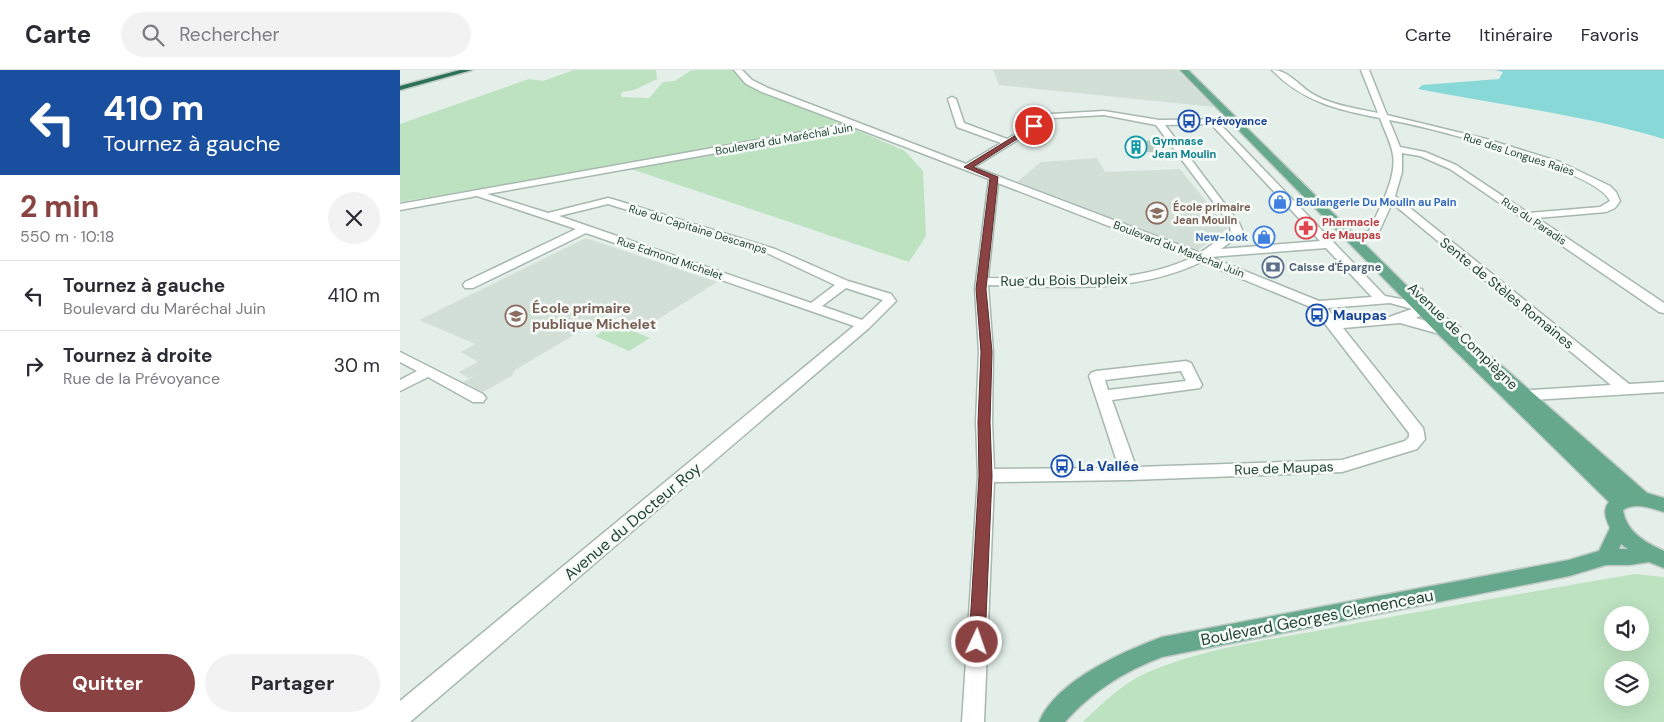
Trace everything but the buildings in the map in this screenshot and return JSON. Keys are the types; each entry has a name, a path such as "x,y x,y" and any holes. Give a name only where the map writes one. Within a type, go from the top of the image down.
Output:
{"highway":[{"path":"400,86 456,70"},
{"path":"400,86 468,70"}],"main road":[{"name":"Avenue de Compiègne","path":"1184,70 1286,173 1418,292 1448,329"},
{"name":"Avenue de Compiègne","path":"1355,236 1397,285 1418,306 1448,329 1517,396 1620,502"},
{"name":"Avenue de Compiègne","path":"1517,396 1642,499"},
{"path":"1657,557 1632,542 1619,529 1613,518 1614,508 1620,502 1629,499 1642,499 1664,505"},
{"path":"1606,557 1619,529"},
{"name":"Boulevard Georges Clemenceau","path":"1050,722 1057,713 1094,679 1132,657 1162,647 1560,570 1606,557 1657,557"}],"street":[{"path":"738,70 749,82 764,90 858,125"},
{"path":"1276,70 1307,94 1322,101 1340,108 1384,117"},
{"path":"1355,236 1373,234 1389,196 1398,164 1396,149 1377,93 1365,70"},
{"path":"952,99 960,125 1008,142"},
{"path":"967,167 1051,116 1104,113 1159,123 1234,121"},
{"name":"Rue des Longues Raies","path":"1384,117 1431,126 1557,164 1606,188 1612,194 1615,201 1611,206 1602,210 1528,216"},
{"path":"1213,121 1329,244 1386,299"},
{"path":"1159,123 1234,222 1237,232 1204,256"},
{"name":"Boulevard du Maréchal Juin","path":"400,207 858,125 1204,256 1318,305"},
{"name":"Rue du Paradis","path":"1396,149 1422,154 1453,167 1664,308"},
{"path":"973,722 986,476 984,422 986,352 982,281 994,177"},
{"name":"Rue Edmond Michelet","path":"475,194 548,216 864,325"},
{"name":"Sente de Stèles Romaines","path":"1389,196 1625,389"},
{"name":"Rue du Capitaine Descamps","path":"548,216 608,201 771,251 844,284 887,298 890,301 864,325"},
{"path":"469,286 585,229"},
{"path":"1204,256 1329,244"},
{"name":"Rue du Bois Dupleix","path":"982,281 1114,282 1160,275 1204,256"},
{"path":"812,308 844,284"},
{"path":"1386,299 1397,285"},
{"path":"1333,325 1400,319 1414,315 1419,311 1418,292"},
{"path":"1318,305 1386,299 1418,306"},
{"name":"Rue de Maupas","path":"986,476 1130,474 1342,466 1411,445 1417,439 1417,432 1318,305"},
{"path":"1400,319 1448,329"},
{"name":"Avenue du Docteur Roy","path":"403,709 864,325"},
{"path":"400,356 478,398"},
{"path":"1103,396 1195,385 1186,366 1096,376 1130,474"},
{"path":"400,386 428,371"},
{"path":"1517,396 1664,387"}],"shaded area":[{"path":"993,70 1177,70 1214,107 999,85"},
{"name":"École primaire Jean Moulin","path":"1097,158 1105,172 1180,169 1228,228 1197,251 1017,182 1041,162"},
{"name":"École primaire publique Michelet","path":"586,238 717,282 646,327 611,313 515,370 512,376 483,392 463,382 477,374 468,378 459,372 478,362 461,352 475,344 419,320"}],"green space":[{"path":"574,70 656,70 657,79 634,90 622,92 621,97 649,98 663,82 675,81 690,71 733,70 743,81 905,151 923,171 926,236 909,262 619,165 400,202 400,124 529,79 543,81"},
{"path":"615,324 650,338 629,351 595,336"},
{"path":"1635,574 1664,577 1664,722 1083,722 1127,684 1142,675 1183,659 1230,647"}],"water":[{"path":"1495,70 1664,70 1664,139 1603,123 1418,89 1422,85 1499,79 1503,72"}],"place":[{"name":"Prévoyance","path":"1189,121"},
{"name":"Gymnase Jean Moulin","path":"1136,147"},
{"name":"Boulangerie Du Moulin au Pain","path":"1280,202"},
{"name":"École primaire Jean Moulin","path":"1157,213"},
{"name":"Pharmacie de Maupas","path":"1306,228"},
{"name":"New-look","path":"1264,237"},
{"name":"Caisse d'Épargne","path":"1273,267"},
{"name":"Maupas","path":"1317,315"},
{"name":"École primaire publique Michelet","path":"516,316"},
{"name":"La Vallée","path":"1062,466"}],"route":[{"path":"977,642 986,476 984,422 986,352 981,289 994,177 967,167 1034,126"}]}
